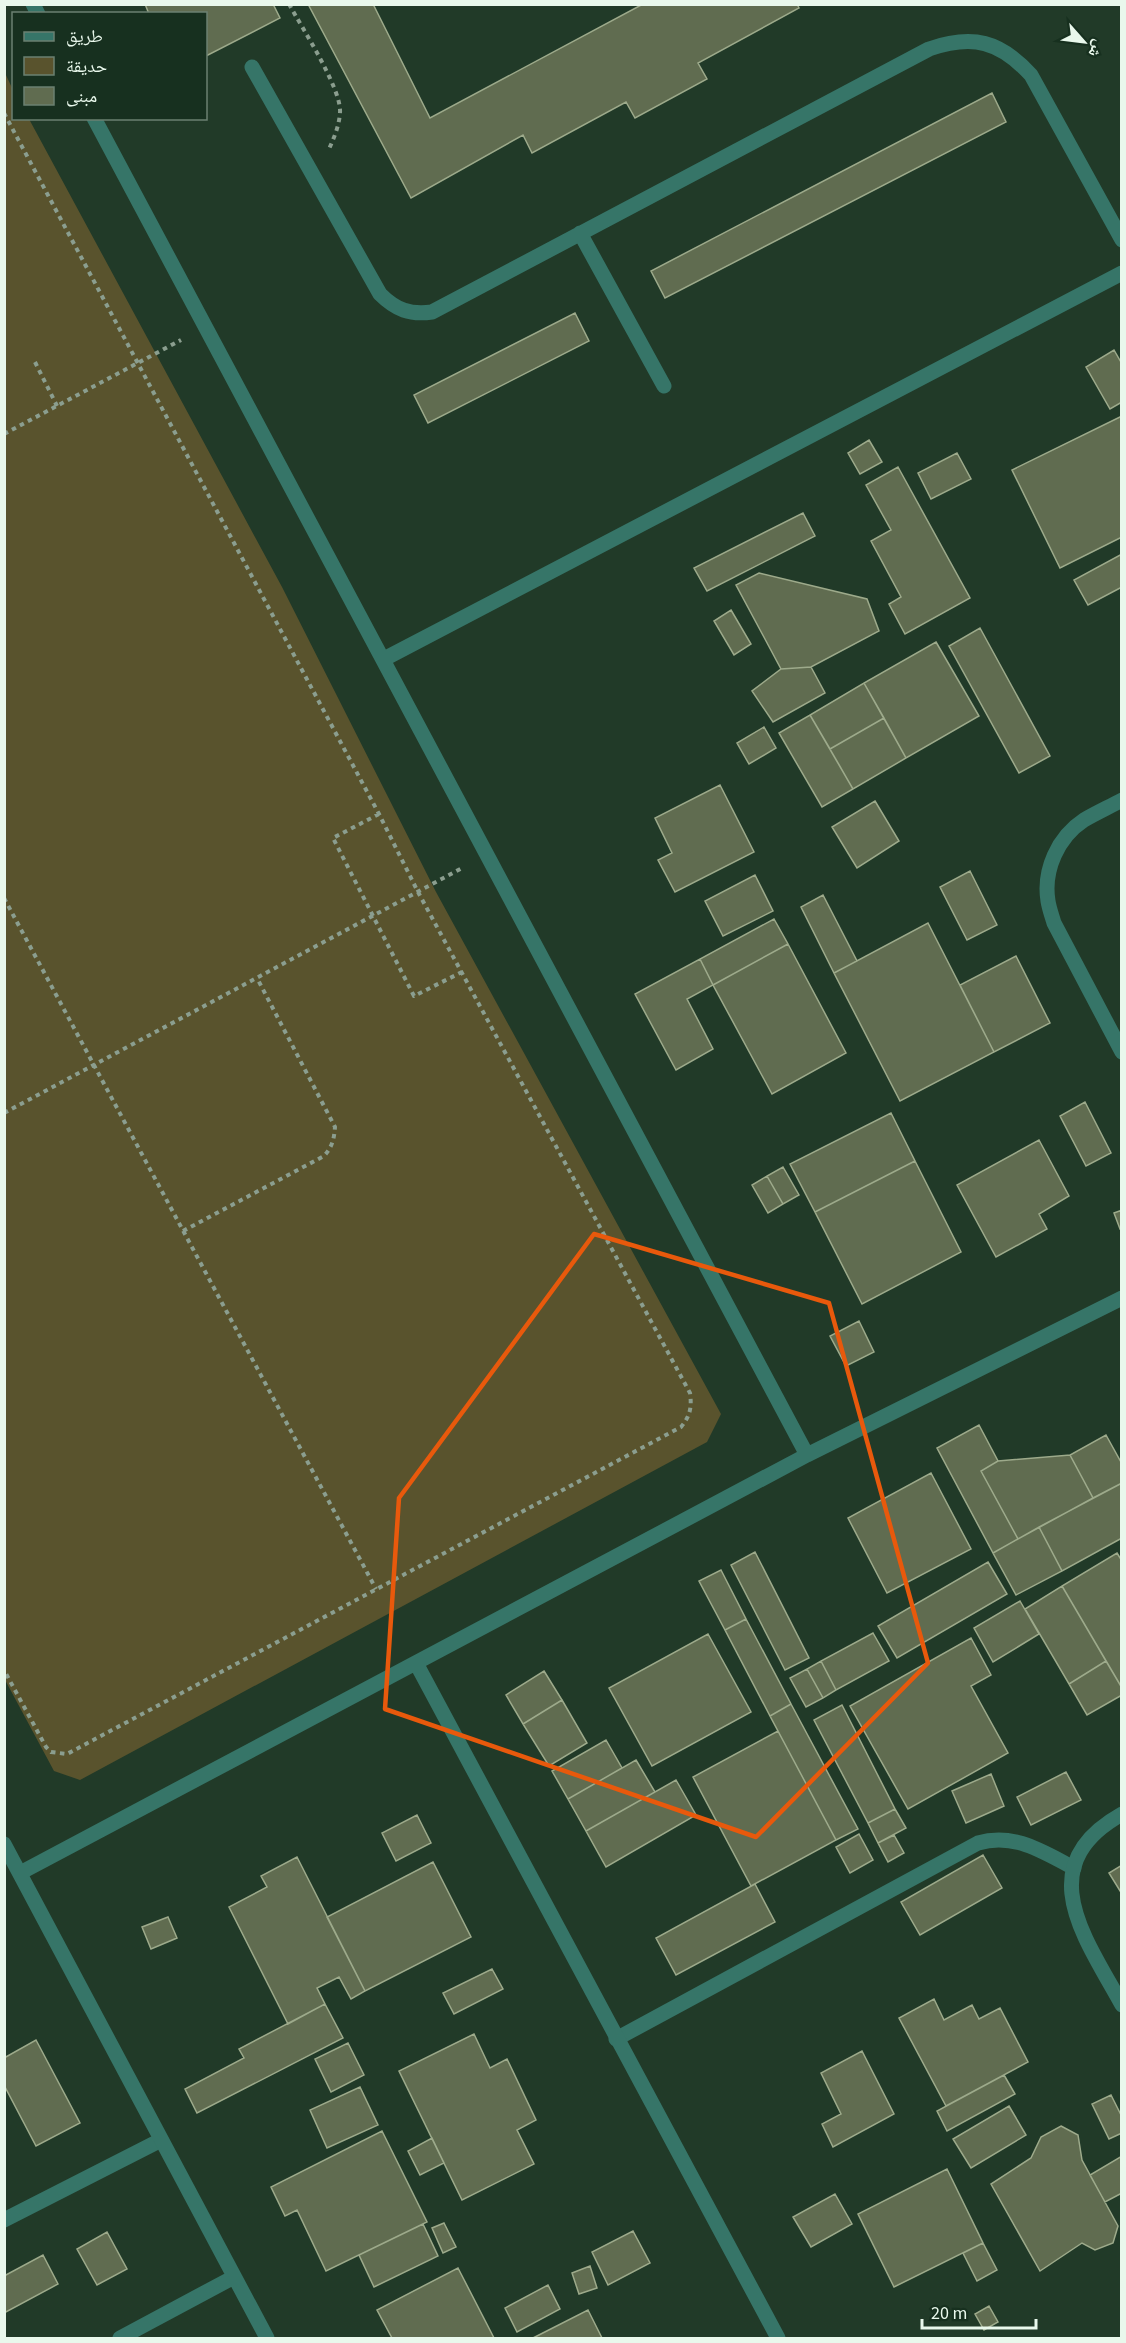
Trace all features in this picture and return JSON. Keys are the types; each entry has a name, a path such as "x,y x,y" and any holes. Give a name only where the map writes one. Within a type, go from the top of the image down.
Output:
{"street":[{"path":"252,68 380,294 391,305 404,312 418,314 432,312 929,49 951,41 974,40 996,46 1016,58 1031,75 1122,240"},
{"path":"95,120 807,1455"},
{"path":"580,233 664,386"},
{"path":"384,659 1122,273"},
{"path":"1122,800 1083,821 1066,836 1054,856 1048,878 1048,901 1054,923 1122,1052"},
{"path":"20,1873 807,1455 1122,1298"},
{"path":"416,1663 778,2338"},
{"path":"1122,1815 1106,1823 1081,1851 1074,1868 1071,1886 1072,1905 1077,1923 1122,2005"},
{"path":"616,2039 978,1843 1000,1838 1012,1840 1026,1844 1074,1868"},
{"path":"4,1844 267,2338"},
{"path":"4,2220 161,2140"},
{"path":"120,2338 234,2277"}],"path":[{"path":"289,4 337,93 340,112 336,133 316,180"},
{"path":"4,113 139,362 379,814 418,892 690,1393 692,1406 688,1419 681,1427 67,1754 51,1752 46,1748 4,1670"},
{"path":"4,434 206,326"},
{"path":"34,362 57,406"},
{"path":"379,814 333,838 414,996 462,972"},
{"path":"4,1113 488,854"},
{"path":"4,898 376,1589"},
{"path":"183,1231 324,1156 334,1139 335,1127 257,978"}],"highlighted area":[{"path":"594,1234 829,1303 928,1663 756,1837 385,1709 399,1498"}],"green space":[{"path":"5,73 12,88 12,120 30,120 282,587 436,892 721,1414 707,1442 80,1780 54,1771 4,1678"}],"building":[{"path":"145,4 273,4 280,18 207,55 207,12 148,12"},
{"path":"308,4 373,4 430,118 643,4 797,4 799,8 698,63 707,79 635,118 626,102 532,153 523,135 411,198"},
{"path":"992,93 1006,122 665,298 651,271"},
{"path":"575,313 589,341 428,423 414,395"},
{"path":"1114,350 1122,364 1122,402 1110,409 1086,367"},
{"path":"1122,416 1122,537 1060,568 1012,470"},
{"path":"869,440 882,462 860,474 848,453"},
{"path":"957,453 971,479 931,499 918,473"},
{"path":"898,467 970,598 905,634 889,604 901,597 871,541 891,530 866,485"},
{"path":"803,513 815,536 707,591 694,568"},
{"path":"1122,554 1122,587 1088,605 1074,580"},
{"path":"759,573 867,599 879,631 811,667 781,669 736,585"},
{"path":"731,610 751,644 734,655 714,621"},
{"path":"980,628 1050,756 1019,773 949,646"},
{"path":"936,642 979,716 906,758 864,683"},
{"path":"811,667 825,693 773,722 752,691 781,669"},
{"path":"864,683 884,718 830,749 810,715"},
{"path":"810,715 853,789 822,807 779,733"},
{"path":"884,718 906,758 853,789 830,749"},
{"path":"764,727 776,748 749,764 737,743"},
{"path":"720,785 754,852 675,892 658,860 672,853 655,818"},
{"path":"875,801 899,841 857,868 832,827"},
{"path":"970,871 997,925 967,940 940,887"},
{"path":"755,875 773,911 723,936 705,901"},
{"path":"823,895 857,961 834,973 801,907"},
{"path":"774,919 788,944 713,985 700,959"},
{"path":"928,923 994,1052 900,1101 834,973"},
{"path":"788,944 846,1053 772,1094 713,985"},
{"path":"1016,956 1050,1023 994,1052 960,985"},
{"path":"700,959 713,985 687,999 713,1049 676,1070 635,994"},
{"path":"1085,1102 1111,1153 1086,1166 1060,1116"},
{"path":"891,1113 915,1161 815,1212 790,1164"},
{"path":"1039,1140 1069,1196 1039,1214 1047,1229 996,1257 957,1185"},
{"path":"915,1161 961,1252 862,1304 815,1212"},
{"path":"783,1167 799,1195 783,1204 767,1176"},
{"path":"767,1176 783,1204 768,1213 752,1185"},
{"path":"1122,1210 1122,1228 1120,1229 1114,1213"},
{"path":"859,1321 874,1352 846,1366 830,1336"},
{"path":"979,1425 998,1461 981,1471 1018,1539 993,1553 937,1448"},
{"path":"1106,1435 1122,1464 1122,1483 1093,1498 1070,1455"},
{"path":"1070,1455 1093,1498 1018,1539 981,1471 998,1461"},
{"path":"931,1473 971,1549 887,1593 848,1518"},
{"path":"1122,1483 1122,1538 1062,1571 1039,1527"},
{"path":"1039,1527 1062,1571 1016,1595 993,1553"},
{"path":"755,1552 809,1658 785,1670 731,1565"},
{"path":"1117,1553 1122,1561 1122,1688 1062,1586"},
{"path":"988,1562 1007,1594 897,1658 878,1626"},
{"path":"721,1570 746,1619 725,1630 699,1581"},
{"path":"1062,1586 1106,1661 1069,1684 1025,1609"},
{"path":"1020,1601 1039,1634 993,1662 974,1628"},
{"path":"746,1619 791,1704 770,1716 725,1630"},
{"path":"873,1633 889,1661 836,1690 821,1661"},
{"path":"708,1634 751,1712 652,1766 609,1688"},
{"path":"971,1638 991,1675 971,1686 1008,1753 908,1809 850,1706"},
{"path":"821,1661 836,1690 823,1698 807,1669"},
{"path":"1106,1661 1122,1688 1122,1695 1087,1715 1069,1684"},
{"path":"807,1669 823,1698 806,1707 790,1678"},
{"path":"544,1671 562,1700 523,1724 506,1695"},
{"path":"562,1700 587,1743 549,1766 523,1724"},
{"path":"791,1704 858,1829 836,1840 770,1716"},
{"path":"842,1705 895,1809 868,1823 814,1720"},
{"path":"778,1731 836,1840 751,1886 693,1777"},
{"path":"606,1740 622,1768 568,1799 552,1771"},
{"path":"636,1760 655,1792 586,1831 568,1799"},
{"path":"1066,1772 1081,1800 1031,1825 1017,1797"},
{"path":"991,1774 1004,1806 966,1823 952,1791"},
{"path":"676,1780 696,1815 606,1867 586,1831"},
{"path":"895,1809 906,1828 878,1843 868,1823"},
{"path":"417,1815 431,1843 396,1861 382,1833"},
{"path":"859,1834 873,1860 850,1873 836,1847"},
{"path":"894,1835 904,1853 888,1862 878,1843"},
{"path":"983,1855 1002,1888 920,1935 901,1902"},
{"path":"297,1857 365,1991 351,1999 339,1977 317,1988 325,2004 288,2024 229,1907 267,1887 261,1876"},
{"path":"433,1862 471,1937 365,1991 327,1917"},
{"path":"1122,1865 1122,1894 1109,1873"},
{"path":"755,1884 775,1922 676,1975 656,1938"},
{"path":"168,1917 177,1938 151,1949 142,1927"},
{"path":"492,1969 503,1989 454,2014 443,1993"},
{"path":"934,1999 944,2020 972,2005 979,2019 1000,2008 1028,2062 946,2106 899,2018"},
{"path":"325,2004 343,2038 197,2113 185,2089 244,2058 239,2049"},
{"path":"474,2034 490,2068 507,2059 536,2120 517,2130 534,2164 462,2200 399,2071"},
{"path":"36,2040 80,2123 36,2146 4,2085 4,2058"},
{"path":"348,2043 364,2075 331,2092 315,2059"},
{"path":"862,2051 894,2114 833,2147 822,2124 841,2114 821,2073"},
{"path":"1004,2075 1015,2094 947,2131 937,2111"},
{"path":"360,2087 378,2125 327,2148 310,2110"},
{"path":"1111,2095 1122,2117 1122,2133 1109,2139 1092,2104"},
{"path":"1009,2106 1026,2135 971,2168 953,2139"},
{"path":"1061,2126 1078,2135 1082,2160 1118,2226 1113,2243 1095,2250 1082,2243 1040,2271 991,2184 1031,2158 1041,2137"},
{"path":"382,2131 427,2222 326,2271 297,2210 285,2216 271,2187"},
{"path":"432,2138 444,2163 420,2175 408,2151"},
{"path":"1122,2156 1122,2193 1105,2202 1090,2175"},
{"path":"947,2169 983,2243 894,2287 858,2214"},
{"path":"835,2194 852,2224 811,2247 793,2217"},
{"path":"444,2223 456,2247 443,2253 432,2228"},
{"path":"423,2224 438,2256 374,2287 359,2255"},
{"path":"633,2231 650,2263 608,2285 592,2252"},
{"path":"107,2232 127,2269 97,2285 77,2249"},
{"path":"983,2243 997,2270 977,2281 963,2253"},
{"path":"43,2255 58,2284 4,2313 4,2276"},
{"path":"590,2266 597,2288 579,2294 572,2273"},
{"path":"458,2268 494,2338 392,2338 377,2310"},
{"path":"548,2285 560,2309 517,2332 505,2308"},
{"path":"989,2306 998,2322 984,2330 975,2314"},
{"path":"588,2310 602,2338 533,2338"}]}
